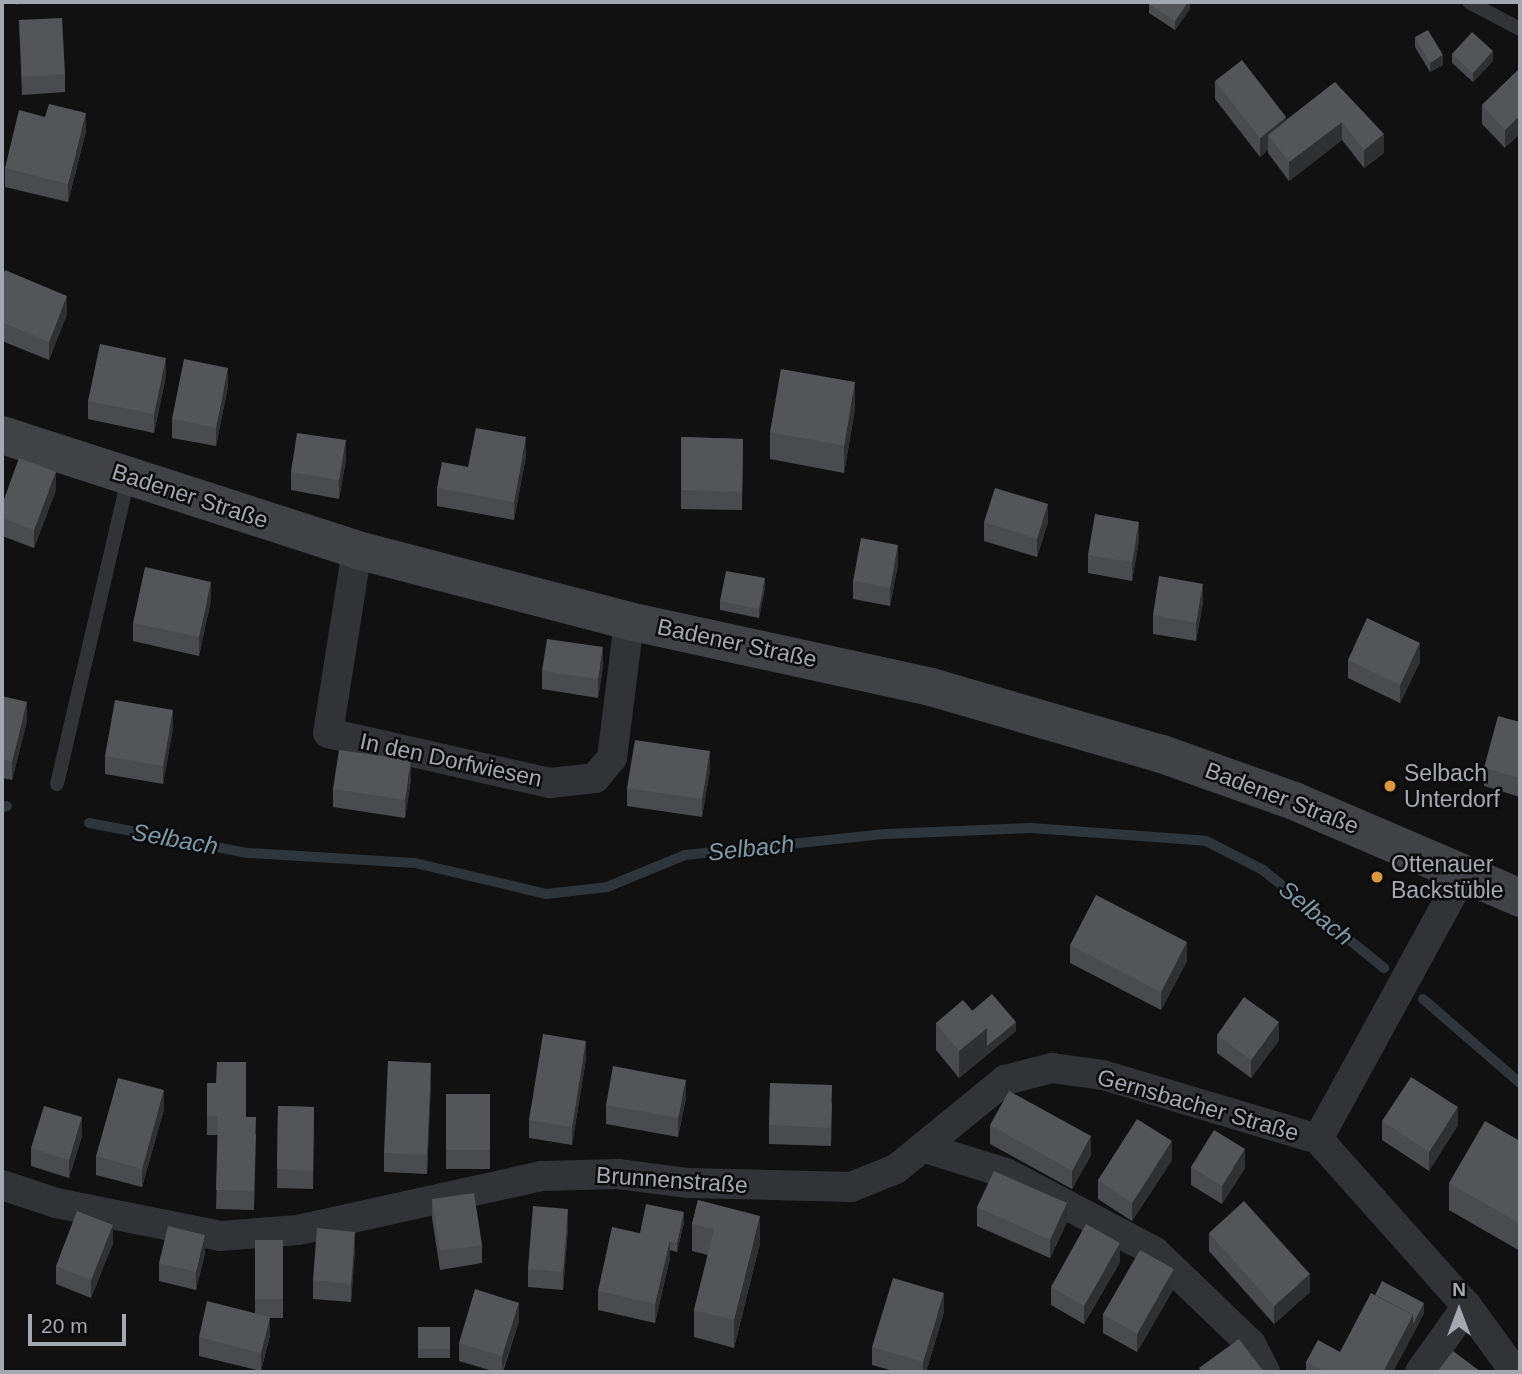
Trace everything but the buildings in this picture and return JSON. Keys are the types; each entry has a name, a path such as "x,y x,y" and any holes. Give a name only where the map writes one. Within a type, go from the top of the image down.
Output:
{"main road":[{"name":"Badener Straße","path":"2,435 357,550 629,621 931,687 1162,754 1465,871 1520,898"}],"street":[{"name":"In den Dorfwiesen","path":"357,550 328,733 550,783 595,778 612,758 629,621"},
{"path":"1318,1139 1465,871"},
{"name":"Gernsbacher Straße","path":"925,1148 1005,1080 1052,1068 1103,1075 1318,1139 1467,1306 1515,1372"},
{"path":"925,1148 1006,1173 1155,1252 1251,1344 1265,1372"},
{"name":"Brunnenstraße","path":"2,1185 56,1203 221,1236 298,1230 541,1176 618,1174 688,1183 851,1187 925,1148"},
{"path":"1420,1372 1467,1306"}],"lane":[{"path":"1469,2 1520,29"},
{"path":"57,784 129,476"}],"waterway":[{"name":"Selbach","path":"2,807 7,806"},
{"name":"Selbach","path":"89,823 248,853 415,863 546,894 607,887 685,855 886,834 1031,828 1206,841 1263,870 1384,968"},
{"name":"Selbach","path":"1423,999 1520,1083"}],"place":[{"name":"Selbach Unterdorf","path":"1390,786"},
{"name":"Ottenauer Backstüble","path":"1377,877"}]}
